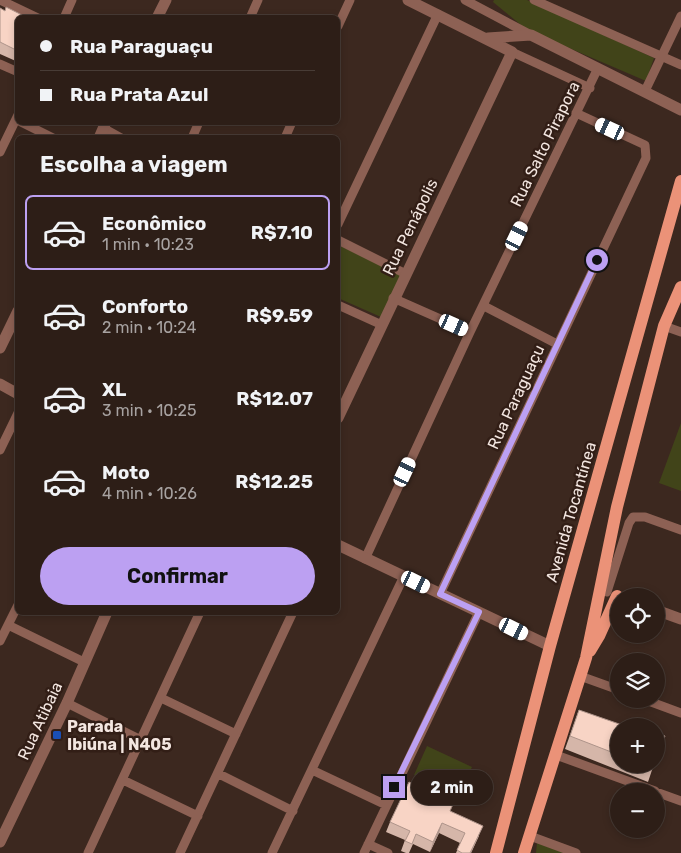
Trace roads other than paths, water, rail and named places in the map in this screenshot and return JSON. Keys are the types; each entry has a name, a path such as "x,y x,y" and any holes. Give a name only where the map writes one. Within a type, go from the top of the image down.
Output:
{"main road":[{"name":"Avenida Tocantínea","path":"496,853 550,646 681,181"},
{"path":"610,588 617,507 664,326 681,287"},
{"path":"586,658 600,636 610,593"},
{"path":"524,853 580,676 610,593"}],"street":[{"path":"0,0 32,15"},
{"path":"65,15 72,0"},
{"path":"158,15 166,0"},
{"path":"251,15 258,0"},
{"path":"340,22 350,0"},
{"path":"408,0 512,52 590,88"},
{"path":"465,0 480,3 531,36 681,110"},
{"path":"534,0 681,65"},
{"path":"340,220 438,14"},
{"path":"645,91 681,16"},
{"path":"486,38 531,36"},
{"name":"Rua Penápolis","path":"340,414 393,298 512,52"},
{"path":"0,64 15,71"},
{"name":"Rua Salto Pirapora","path":"365,559 470,332 576,113 590,88 598,68"},
{"name":"Rua Paraguaçu","path":"440,594 647,153 645,145 576,113"},
{"path":"0,152 15,125"},
{"path":"28,125 47,135"},
{"path":"340,241 406,274"},
{"path":"393,298 470,332"},
{"path":"340,306 382,325"},
{"path":"484,306 557,344"},
{"path":"2,341 15,317"},
{"path":"664,326 681,332"},
{"path":"0,384 15,392"},
{"path":"0,450 15,419"},
{"path":"611,588 629,523 633,518 645,516 681,530"},
{"path":"340,546 550,646"},
{"path":"272,853 404,576"},
{"path":"0,642 15,611"},
{"path":"364,853 479,612"},
{"path":"665,613 681,619"},
{"name":"Rua Atibaia","path":"0,842 67,702 106,615"},
{"path":"88,853 199,615"},
{"path":"180,853 219,774 292,615"},
{"path":"8,626 84,662"},
{"path":"580,676 610,687"},
{"path":"161,698 236,734"},
{"path":"67,702 141,740"},
{"path":"665,707 681,713"},
{"path":"556,755 634,783"},
{"path":"312,770 386,805"},
{"path":"219,774 293,810"},
{"path":"123,780 198,816"},
{"path":"665,795 681,801"},
{"path":"530,836 576,853"},
{"path":"368,844 388,853"}],"place":[{"name":"Parada Ibiúna | N405","path":"57,735"}]}
